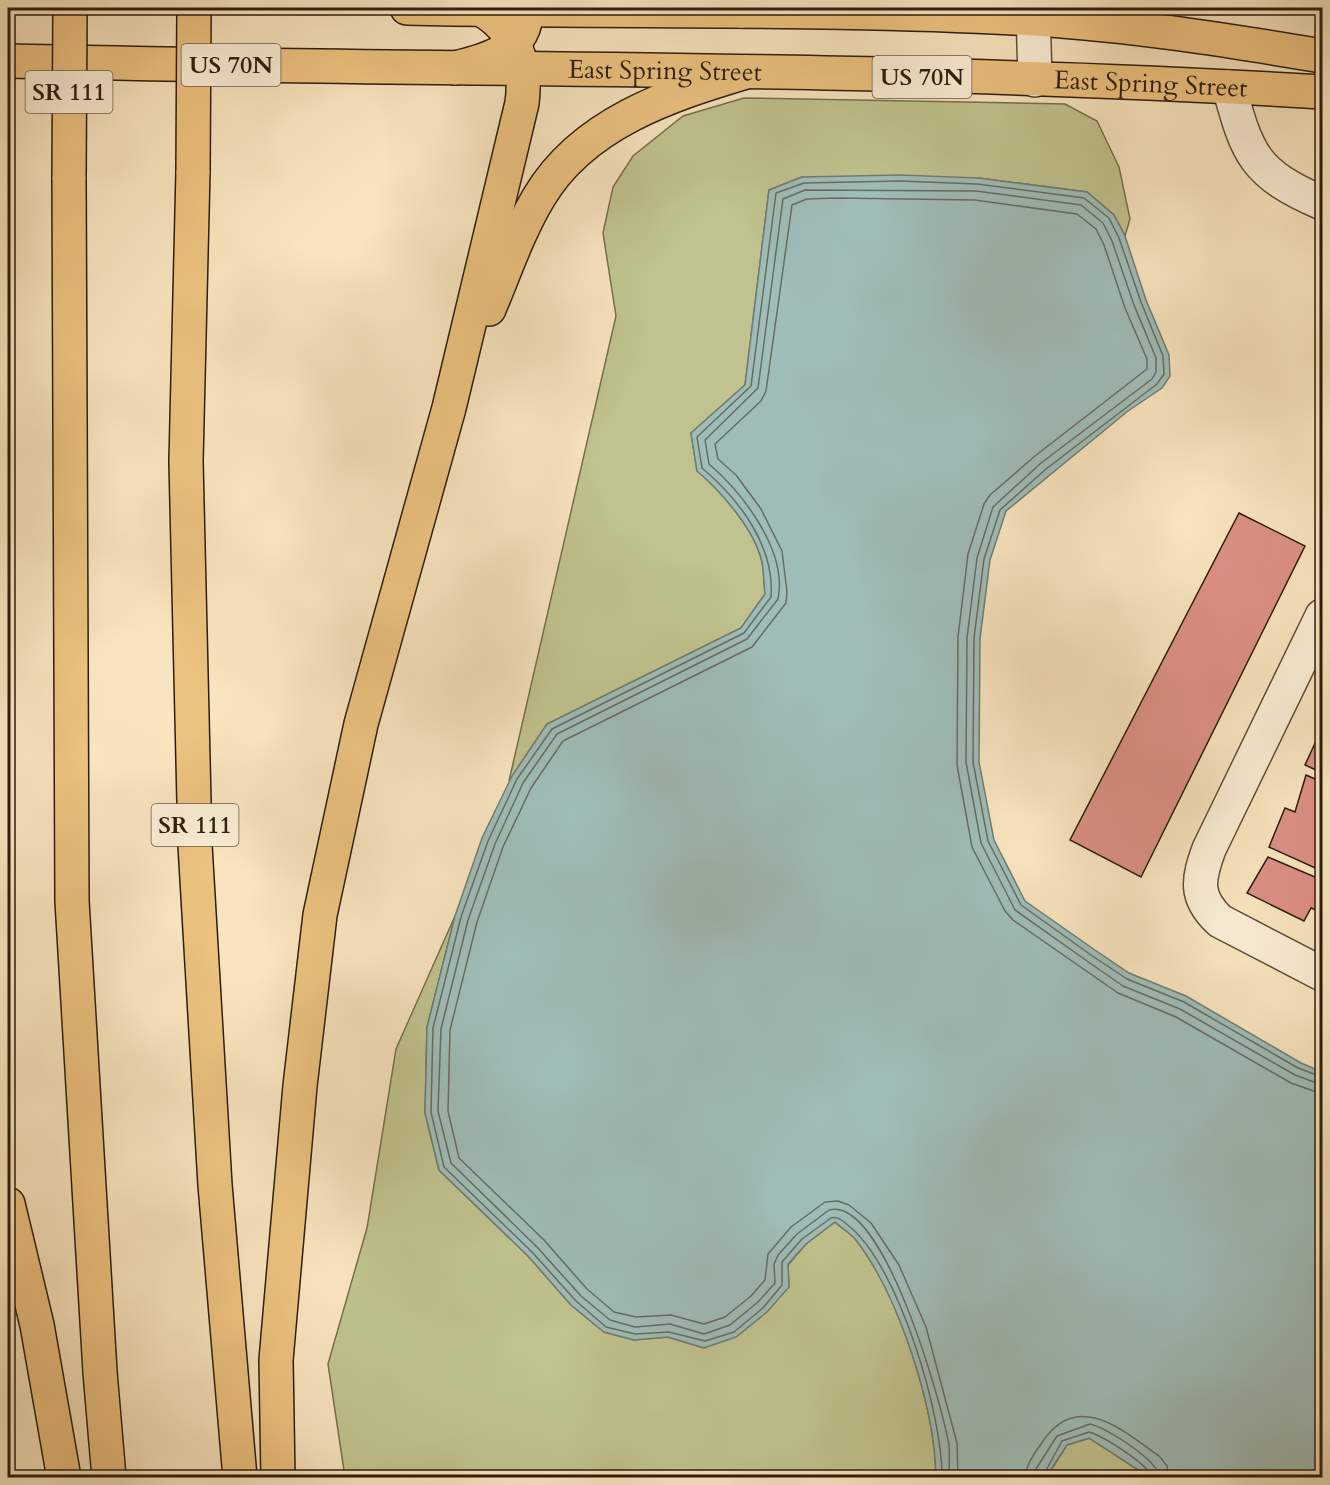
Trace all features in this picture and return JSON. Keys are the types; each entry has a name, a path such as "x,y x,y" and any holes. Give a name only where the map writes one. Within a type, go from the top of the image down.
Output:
{"main road":[{"name":"SR 111","path":"70,8 72,901 100,1372 109,1478"},
{"name":"SR 111","path":"194,8 193,171 186,461 195,845 215,1185 240,1478"},
{"name":"East Spring Street","path":"407,8 1034,13 1216,38 1323,57"},
{"path":"480,9 504,25 518,56"},
{"path":"278,1478 276,1360 300,1086 320,915 361,724 449,408 522,103 518,56 525,28 526,9"},
{"name":"US 70N","path":"8,61 455,68 479,63 505,51 518,56"},
{"name":"East Spring Street","path":"518,56 746,72 1035,80 1323,92"},
{"path":"449,408 522,228 540,195 560,168 582,147 621,120 662,99 746,72"},
{"path":"8,1203 37,1325 64,1478"}],"street":[{"path":"1034,13 1035,80"},
{"path":"1229,87 1242,135 1253,157 1270,175 1323,203"},
{"path":"1323,616 1209,849 1199,876 1202,896 1208,910 1220,921 1323,974"}],"green space":[{"path":"744,98 1065,104 1097,121 1119,167 1130,219 1125,236 1114,215 1087,192 978,178 802,177 769,190 745,385 691,433 697,471 736,512 758,550 763,566 765,594 741,628 547,724 509,781 616,316 603,233 613,187 633,156 683,116"},
{"path":"455,916 427,1027 425,1113 439,1170 528,1256 571,1305 604,1332 634,1340 668,1337 704,1348 789,1287 788,1265 806,1244 835,1222 856,1240 872,1263 900,1321 922,1386 934,1449 936,1477 345,1477 328,1364 367,1228 396,1049"},
{"path":"1090,1438 1149,1477 1046,1478 1067,1445"}],"water":[{"path":"900,175 978,178 1087,192 1114,215 1125,236 1146,300 1169,355 1170,376 1162,388 1128,411 1006,511 990,560 980,639 979,762 994,840 1025,901 1129,973 1186,996 1301,1063 1322,1072 1322,1477 1149,1477 1089,1438 1067,1445 1046,1477 936,1477 934,1449 922,1386 900,1321 872,1263 856,1240 835,1222 806,1244 788,1264 789,1287 767,1312 736,1337 704,1348 668,1337 634,1340 604,1332 571,1305 528,1256 439,1170 425,1113 427,1027 455,916 482,838 512,776 547,724 741,628 765,594 763,566 758,550 736,512 697,471 691,433 745,385 769,190 802,177"}],"building":[{"path":"1239,513 1305,546 1141,877 1070,840"},
{"path":"1322,728 1322,773 1305,765"},
{"path":"1306,775 1322,782 1322,871 1269,847 1285,808 1295,812"},
{"path":"1268,857 1322,880 1321,912 1311,908 1304,921 1247,893"}]}
